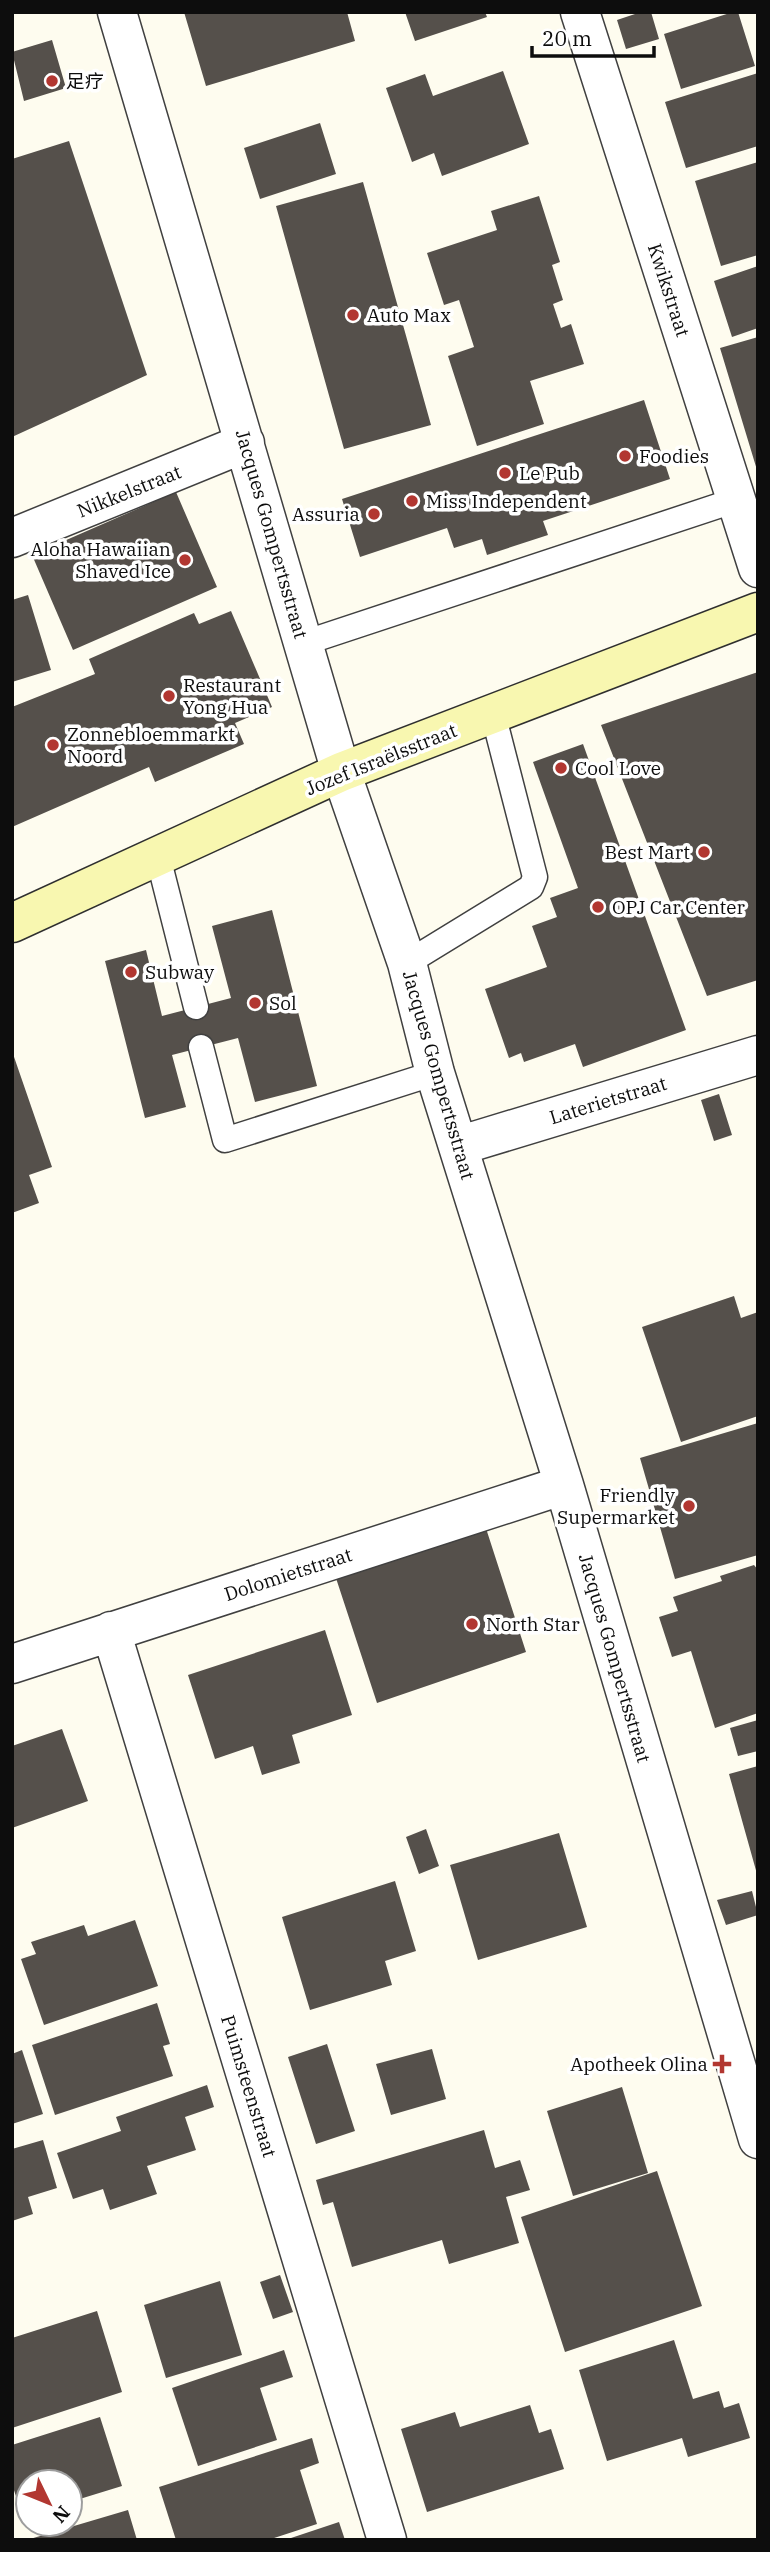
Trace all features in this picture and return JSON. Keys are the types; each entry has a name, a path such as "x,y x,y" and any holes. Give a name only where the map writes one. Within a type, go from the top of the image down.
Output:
{"street":[{"name":"Jacques Gompertsstraat","path":"117,12 341,772 407,962 435,1073 564,1485 758,2139"},
{"name":"Kwikstraat","path":"580,12 758,568"},
{"name":"Nikkelstraat","path":"12,538 245,443"},
{"name":"Jozef Israëlsstraat","path":"12,923 341,772 758,612"},
{"name":"Laterietstraat","path":"458,1146 758,1055"},
{"name":"Dolomietstraat","path":"12,1664 564,1485"},
{"name":"Puimsteenstraat","path":"111,1631 387,2540"}],"lane":[{"path":"304,643 736,500"},
{"path":"407,962 531,887 535,877 494,714"},
{"path":"158,857 196,1007"},
{"path":"201,1047 225,1140 435,1073"}],"building":[{"path":"184,12 347,12 355,41 206,86"},
{"path":"405,12 485,12 487,17 415,41"},
{"path":"641,12 651,12 659,39 626,49 617,20"},
{"path":"738,12 755,66 681,89 664,34"},
{"path":"52,40 66,88 24,101 12,52"},
{"path":"503,71 529,144 442,176 434,153 412,162 386,88 425,74 433,96"},
{"path":"758,73 758,146 686,168 665,102"},
{"path":"320,123 336,174 260,199 244,148"},
{"path":"69,141 147,375 12,437 12,159"},
{"path":"758,162 758,255 721,266 695,181"},
{"name":"Auto Max","path":"363,182 431,425 344,449 276,206"},
{"path":"539,196 560,262 552,265 563,300 553,304 561,328 571,324 584,364 530,381 544,424 477,446 448,356 474,347 459,300 444,305 427,253 497,230 491,211"},
{"path":"758,266 758,328 732,337 714,281"},
{"path":"758,337 758,470 757,470 720,348"},
{"path":"644,400 670,479 543,521 548,535 487,555 482,539 454,548 447,528 360,557 342,499"},
{"path":"176,492 217,587 73,650 32,555"},
{"path":"28,595 51,670 12,682 12,600"},
{"name":"Restaurant Yong Hua","path":"231,611 272,707 235,723 244,744 155,782 149,767 12,827 12,707 95,674 89,659 194,613 199,624"},
{"name":"Best Mart","path":"758,672 758,980 707,996 601,725"},
{"name":"OPJ Car Center","path":"583,744 686,1030 583,1067 575,1044 524,1062 521,1053 509,1058 485,989 547,967 532,926 557,917 550,898 578,888 533,762"},
{"name":"Sol","path":"272,910 317,1086 255,1102 238,1038 172,1055 186,1107 145,1118 105,961 146,950 162,1016 231,998 212,926"},
{"path":"12,1051 52,1167 29,1175 39,1203 12,1213"},
{"path":"719,1094 732,1135 714,1141 701,1100"},
{"path":"734,1296 741,1318 758,1312 758,1416 681,1442 642,1327"},
{"path":"758,1423 758,1555 675,1579 640,1458"},
{"path":"482,1516 526,1652 377,1703 332,1566"},
{"path":"754,1565 758,1570 758,1713 715,1728 691,1651 672,1657 659,1617 678,1611 673,1597 722,1581 720,1576"},
{"path":"325,1630 352,1715 292,1735 300,1763 262,1775 253,1746 215,1759 188,1675"},
{"path":"758,1720 758,1751 738,1756 730,1728"},
{"path":"62,1729 88,1801 12,1828 12,1746"},
{"path":"758,1766 758,1874 757,1874 729,1774"},
{"path":"426,1829 439,1866 419,1874 406,1837"},
{"path":"559,1833 587,1927 478,1960 450,1865"},
{"path":"395,1881 416,1951 385,1961 392,1985 310,2010 282,1917"},
{"path":"752,1891 758,1915 726,1925 717,1900"},
{"path":"135,1920 158,1986 44,2025 21,1959 36,1954 31,1942 84,1925 88,1936"},
{"path":"157,2003 170,2044 163,2046 173,2076 55,2115 32,2045"},
{"path":"327,2044 355,2131 316,2144 288,2057"},
{"path":"432,2049 446,2099 391,2115 376,2064"},
{"path":"22,2050 43,2114 12,2124 12,2054"},
{"path":"207,2085 214,2107 185,2117 196,2150 147,2166 157,2194 110,2210 103,2189 73,2199 57,2153 121,2131 116,2117"},
{"path":"622,2087 648,2173 573,2196 547,2111"},
{"path":"484,2130 495,2168 520,2160 530,2190 506,2197 519,2243 449,2264 442,2240 352,2267 333,2202 323,2205 316,2180"},
{"path":"43,2140 57,2188 28,2197 33,2214 12,2221 12,2149"},
{"path":"657,2171 702,2306 565,2352 521,2217"},
{"path":"280,2275 293,2312 273,2319 260,2282"},
{"path":"220,2281 242,2355 166,2378 144,2305"},
{"path":"97,2311 122,2392 12,2428 12,2338"},
{"path":"674,2340 693,2399 719,2391 724,2408 739,2403 750,2438 688,2457 682,2438 607,2461 579,2370"},
{"path":"284,2350 293,2377 260,2388 277,2440 198,2466 172,2388"},
{"path":"530,2405 539,2433 551,2429 564,2469 427,2512 401,2429 455,2412 460,2427"},
{"path":"100,2417 122,2486 84,2498 84,2468 14,2468 14,2490 12,2445"},
{"path":"312,2438 319,2463 300,2470 317,2524 268,2540 176,2540 159,2487"},
{"path":"128,2510 137,2540 30,2540 84,2538 84,2523"},
{"path":"339,2522 345,2540 288,2540 288,2539"}],"place":[{"name":"足疗","path":"52,81"},
{"name":"Auto Max","path":"353,315"},
{"name":"Foodies","path":"625,456"},
{"name":"Le Pub","path":"505,473"},
{"name":"Miss Independent","path":"412,501"},
{"name":"Assuria","path":"374,514"},
{"name":"Aloha Hawaiian Shaved Ice","path":"185,560"},
{"name":"Restaurant Yong Hua","path":"169,696"},
{"name":"Zonnebloemmarkt Noord","path":"53,745"},
{"name":"Cool Love","path":"561,768"},
{"name":"Best Mart","path":"704,852"},
{"name":"OPJ Car Center","path":"598,907"},
{"name":"Subway","path":"131,972"},
{"name":"Sol","path":"255,1003"},
{"name":"Friendly Supermarket","path":"689,1506"},
{"name":"North Star","path":"472,1624"},
{"name":"Apotheek Olina","path":"722,2064"}]}
